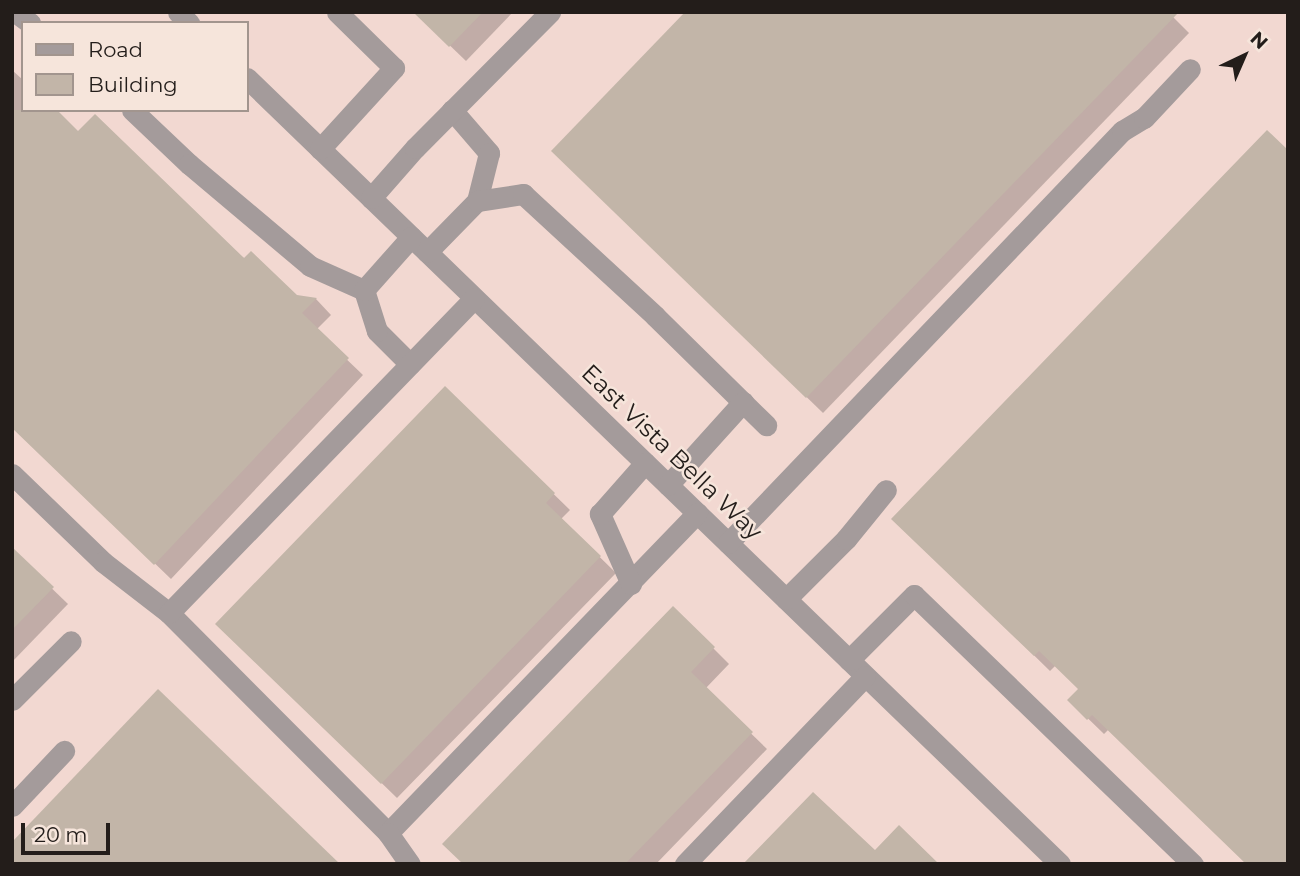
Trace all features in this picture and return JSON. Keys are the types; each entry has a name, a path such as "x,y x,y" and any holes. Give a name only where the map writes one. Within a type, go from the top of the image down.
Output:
{"street":[{"path":"320,149 394,68 337,12"},
{"path":"371,198 452,110 550,12"},
{"path":"728,543 1122,131 1144,118 1190,69"},
{"name":"East Vista Bella Way","path":"248,79 1060,864"},
{"path":"427,252 477,201 489,153 452,110"},
{"path":"134,112 310,266 364,290 377,331 410,364"},
{"path":"477,201 523,194 655,316 766,425"},
{"path":"364,290 411,237"},
{"path":"169,613 474,298"},
{"path":"668,485 743,402"},
{"path":"631,584 600,514 645,463"},
{"path":"12,474 103,562 169,613 388,832 410,864"},
{"path":"786,599 846,539 886,490"},
{"path":"388,832 697,513"},
{"path":"849,660 914,595 1193,864"},
{"path":"12,700 71,641"},
{"path":"685,864 865,676"},
{"path":"12,806 64,751"}],"shaded area":[{"path":"12,12 1288,12 1288,864 12,864"}],"building":[{"path":"413,12 483,12 449,47"},
{"path":"685,12 1179,12 806,398 551,151"},
{"path":"12,110 59,112 78,131 95,114 244,258 251,251 297,295 317,298 302,313 349,358 154,565 12,428"},
{"path":"1267,130 1288,150 1288,864 1246,864 1092,715 1087,720 1067,700 1078,689 1039,651 1034,656 891,519"},
{"path":"445,386 555,493 546,503 601,556 381,784 215,624"},
{"path":"12,547 54,587 12,630"},
{"path":"673,606 715,647 691,672 753,732 625,864 463,864 442,844"},
{"path":"158,689 340,864 12,864 12,842"},
{"path":"813,792 875,850 899,825 939,864 743,864"}]}
